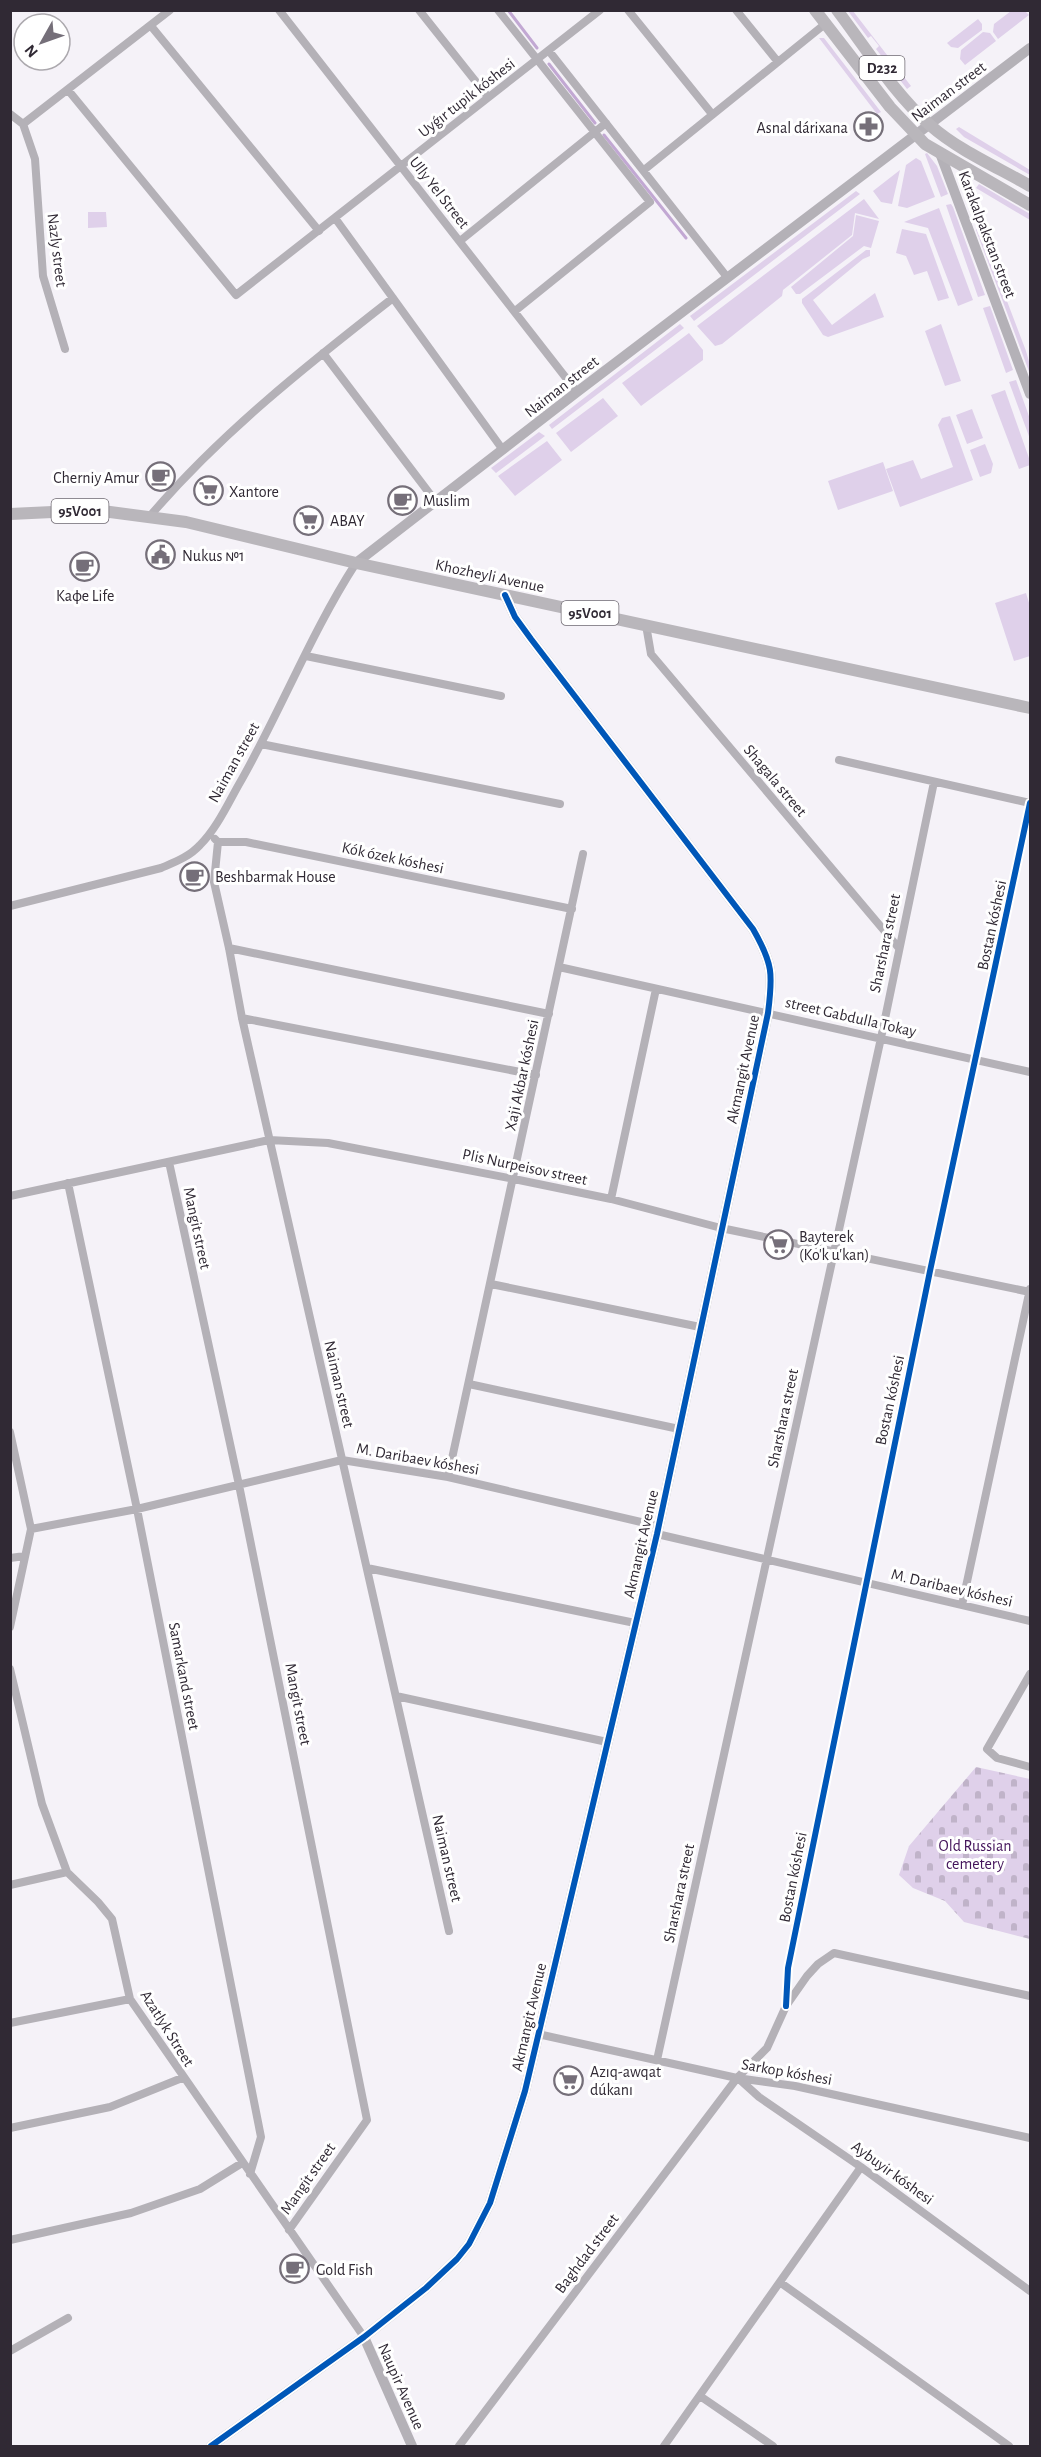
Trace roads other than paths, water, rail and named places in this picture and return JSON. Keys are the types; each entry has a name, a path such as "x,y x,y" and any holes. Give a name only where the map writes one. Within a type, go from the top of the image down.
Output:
{"main road":[{"name":"Karakalpakstan street","path":"815,10 915,134 940,153 1030,205"},
{"name":"Karakalpakstan street","path":"837,10 903,96 928,124 950,140 1030,186"},
{"path":"940,153 950,140"},
{"name":"Khozheyli Avenue","path":"10,514 96,510 150,516 356,563 1030,708"}],"street":[{"path":"10,114 23,124 170,10"},
{"name":"Ully Yel Street","path":"279,10 577,392"},
{"path":"419,10 488,97"},
{"path":"498,10 650,202 515,311"},
{"name":"Uyǵır tupik kóshesi","path":"69,90 236,295 600,10"},
{"path":"628,10 711,114"},
{"path":"736,10 777,62"},
{"path":"644,171 711,114 825,24"},
{"path":"151,26 319,231"},
{"name":"Naiman street","path":"10,906 161,868 182,860 199,847 210,834 261,744 339,589 356,563 727,277 1030,48"},
{"path":"549,51 727,277"},
{"path":"460,241 606,123"},
{"name":"Nazly street","path":"23,124 35,159 43,276 64,349"},
{"name":"Karakalpakstan street","path":"940,153 1030,394"},
{"path":"335,218 503,450"},
{"path":"150,516 207,454 323,352 393,298"},
{"path":"323,352 436,502"},
{"name":"Akmangit Avenue","path":"211,2446 364,2337 426,2288 457,2259 480,2226 490,2203 522,2102 658,1530 768,1013 773,980 766,951 753,929 531,639 515,617 505,595"},
{"name":"Shagala street","path":"646,625 651,654 898,947"},
{"path":"306,656 501,696"},
{"path":"261,744 560,804"},
{"path":"839,760 1030,803"},
{"name":"Sharshara street","path":"657,2060 881,1038 898,947 934,782"},
{"name":"Bostan kóshesi","path":"786,2006 788,1968 865,1582 1030,803"},
{"path":"210,834 218,842"},
{"name":"Naiman street","path":"218,842 214,882 230,948 242,1018 449,1931"},
{"name":"Kók ózek kóshesi","path":"218,842 246,842 572,909"},
{"name":"Xaji Akbar kóshesi","path":"448,1477 583,854"},
{"path":"230,948 549,1014"},
{"name":"street Gabdulla Tokay","path":"560,967 1030,1072"},
{"path":"611,1199 656,989"},
{"path":"242,1018 536,1075"},
{"name":"Plis Nurpeisov street","path":"10,1196 269,1140 328,1143 611,1199 721,1228 1030,1290"},
{"name":"Mangit street","path":"169,1162 239,1485 367,2120 289,2230"},
{"name":"Samarkand street","path":"69,1183 137,1509 261,2137 250,2174"},
{"path":"491,1284 700,1327"},
{"path":"962,1605 1030,1290"},
{"path":"469,1384 679,1429"},
{"path":"10,1432 31,1529 10,1627"},
{"name":"M. Daribaev kóshesi","path":"31,1529 137,1509 342,1460 448,1477 766,1559 1030,1621"},
{"path":"10,1558 25,1556"},
{"path":"367,1568 636,1623"},
{"name":"Azatlyk Street","path":"10,1669 42,1804 67,1872 98,1902 112,1920 130,1999 182,2078 364,2337"},
{"path":"1030,1674 987,1749 998,1758 1030,1767"},
{"path":"396,1696 607,1742"},
{"path":"10,1885 67,1872"},
{"path":"786,2006 807,1976 818,1964 834,1953 1030,1996"},
{"path":"10,2023 130,1999"},
{"name":"Baghdad street","path":"459,2446 737,2078 767,2048 786,2006"},
{"name":"Sarkop kóshesi","path":"538,2034 737,2078 795,2086 1030,2138"},
{"path":"10,2128 110,2107 182,2078"},
{"name":"Aybuyir kóshesi","path":"737,2078 759,2097 861,2167 1030,2291"},
{"path":"10,2240 131,2213 200,2189 242,2163"},
{"path":"664,2446 861,2167"},
{"path":"781,2283 1009,2446"},
{"path":"10,2351 68,2318"},
{"name":"Naupir Avenue","path":"364,2337 412,2446"},
{"path":"700,2396 773,2446"}],"waterway":[{"path":"508,10 537,48"},
{"path":"549,64 595,123"},
{"path":"604,135 686,238"}],"place":[{"name":"Asnal dárixana","path":"869,127"},
{"name":"Cherniy Amur","path":"160,477"},
{"name":"Xantore","path":"208,491"},
{"name":"Muslim","path":"402,500"},
{"name":"ABAY","path":"309,520"},
{"name":"Nukus №1","path":"161,555"},
{"name":"Кафе Life","path":"85,567"},
{"name":"Beshbarmak House","path":"194,876"},
{"name":"Bayterek (Ko'k u'kan)","path":"778,1245"},
{"name":"Azıq-awqat dúkanı","path":"569,2080"},
{"name":"Gold Fish","path":"295,2269"}],"park label":[{"name":"Old Russian cemetery","path":"975,1854"}]}
